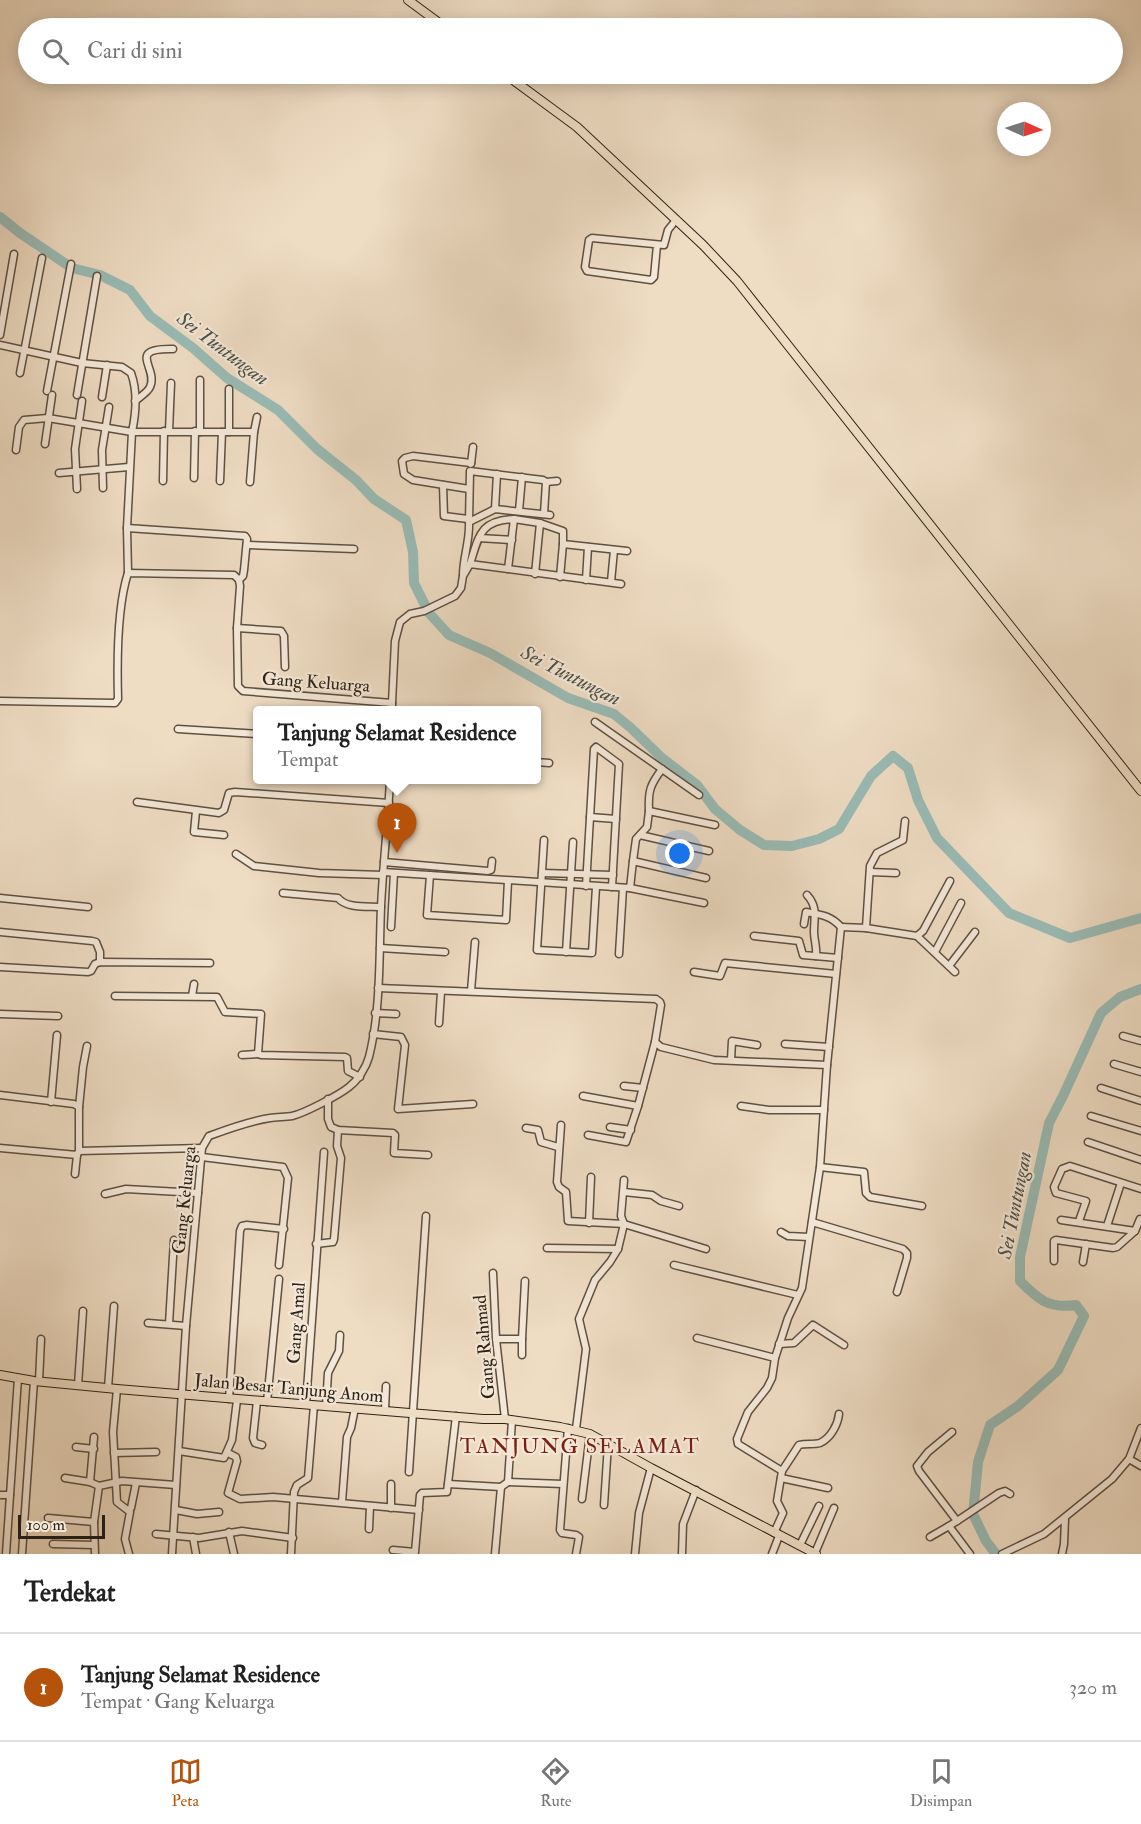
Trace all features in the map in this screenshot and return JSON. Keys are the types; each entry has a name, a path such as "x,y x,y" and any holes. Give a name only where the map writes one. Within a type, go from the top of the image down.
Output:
{"main road":[{"path":"408,0 433,18"},
{"path":"519,84 577,127 703,245 737,281 1141,791"},
{"name":"Jalan Besar Tanjung Anom","path":"0,1375 117,1389 508,1420 572,1429 590,1434 816,1554"}],"street":[{"path":"657,245 654,277 651,280 587,271 585,267 589,240 592,238 663,245 668,230 676,220"},
{"path":"0,335 14,254"},
{"path":"20,373 42,258"},
{"path":"45,444 55,357 71,264"},
{"path":"76,395 97,276"},
{"path":"0,345 82,363 122,367 131,373 135,401 129,467 128,573 117,665 118,699 115,703 0,701"},
{"path":"135,401 150,388 147,359 149,352 155,349 173,349"},
{"path":"102,397 107,365"},
{"path":"194,478 200,380"},
{"path":"163,481 171,383"},
{"path":"220,481 229,389"},
{"path":"77,489 75,449 82,401"},
{"path":"103,488 102,470 109,407"},
{"path":"249,482 257,417"},
{"path":"16,450 19,426 22,421 48,418 132,432 254,432"},
{"path":"463,576 463,563 470,538 469,489 473,447"},
{"path":"469,489 413,480 404,474 402,461 413,456 471,463"},
{"path":"59,473 129,467"},
{"path":"470,471 546,482 556,481"},
{"path":"495,509 497,474"},
{"path":"519,511 522,477"},
{"path":"443,485 444,516 469,520 495,509 547,515 546,482"},
{"path":"508,569 514,519"},
{"path":"512,540 479,538 486,526 500,520 514,519 563,531 560,577"},
{"path":"535,574 540,524"},
{"path":"127,528 245,536 247,545 354,549"},
{"name":"Gang Keluarga","path":"392,706 395,641 400,622 410,614 424,611 455,596 461,588 463,576 479,538"},
{"path":"563,544 627,551"},
{"name":"Gang Keluarga","path":"247,545 243,576 239,580 238,686 243,691 392,702"},
{"path":"586,580 588,547"},
{"path":"610,582 614,550"},
{"path":"470,564 621,584"},
{"path":"128,573 234,575 239,580"},
{"path":"237,628 281,631 284,636 285,667"},
{"path":"595,722 699,795"},
{"path":"178,729 253,734"},
{"path":"586,886 596,747 619,765 612,887"},
{"path":"541,762 549,763"},
{"path":"619,954 636,839 647,827 648,796 651,784 662,769"},
{"name":"Gang Keluarga","path":"172,1554 186,1326 202,1148 208,1136 255,1121 295,1115 328,1099 349,1087 358,1078 368,1059 378,988 390,784"},
{"path":"137,802 219,813 224,810 230,793 235,792 389,803"},
{"path":"196,811 194,832 224,835"},
{"path":"649,811 715,825"},
{"path":"590,817 616,819"},
{"path":"866,928 870,866 877,853 903,840 905,821"},
{"path":"640,835 709,851"},
{"path":"544,840 537,950 591,953 596,886"},
{"path":"566,952 573,842"},
{"path":"236,854 254,866 319,873 394,873 627,888 704,903"},
{"path":"384,862 489,871 492,861"},
{"path":"633,861 706,878"},
{"path":"870,872 896,873"},
{"path":"391,927 394,873"},
{"path":"542,873 613,875"},
{"path":"430,875 427,915 506,920 508,881"},
{"path":"917,936 923,931 950,881"},
{"path":"283,893 338,898 352,905 381,907"},
{"path":"807,895 814,905 816,914 814,933 816,956"},
{"path":"0,898 88,907"},
{"path":"935,952 961,903"},
{"path":"804,924 804,913 816,914 834,919 841,927 866,928 917,936 955,972"},
{"path":"828,1488 782,1474 738,1443 737,1439 748,1412 772,1378 779,1344 804,1278 820,1167 827,1065 841,927"},
{"path":"0,932 96,942 100,952 100,962"},
{"path":"949,966 975,932"},
{"path":"754,936 799,941 801,954 838,958"},
{"path":"471,991 475,942"},
{"path":"380,948 445,952"},
{"path":"0,967 90,972 95,964 100,962 210,963"},
{"path":"694,972 720,976 726,963 836,974"},
{"path":"192,996 194,984"},
{"path":"378,988 656,999 661,1005 654,1042 631,1130 625,1142 588,1135"},
{"path":"439,1023 441,992"},
{"path":"115,996 210,996 220,999 225,1012 261,1014 258,1053"},
{"path":"375,1013 396,1014"},
{"path":"0,1014 58,1016"},
{"path":"373,1034 401,1037 405,1045 398,1109 473,1104"},
{"path":"51,1101 57,1035"},
{"path":"1123,1036 1141,1041"},
{"path":"731,1060 732,1041 757,1045"},
{"path":"654,1042 661,1047 714,1060 827,1065"},
{"path":"785,1044 829,1047"},
{"path":"75,1174 79,1107 87,1046"},
{"path":"242,1055 258,1053 263,1056 345,1057 348,1071 358,1078"},
{"path":"1114,1064 1141,1072"},
{"path":"624,1086 643,1088"},
{"path":"1101,1088 1141,1101"},
{"path":"0,1095 74,1104 79,1107"},
{"path":"583,1096 638,1106"},
{"path":"328,1099 331,1127 338,1130 393,1133 395,1136 394,1153 428,1155"},
{"path":"741,1106 769,1110 824,1110"},
{"path":"1091,1116 1141,1131"},
{"path":"561,1125 557,1182 559,1187 566,1192 567,1218 572,1222 624,1224 706,1249"},
{"path":"610,1127 631,1130"},
{"path":"526,1128 538,1130 541,1142 544,1144 558,1147"},
{"path":"316,1244 333,1242 334,1239 341,1158 337,1146 338,1130"},
{"path":"1089,1142 1141,1160"},
{"path":"0,1148 78,1153 202,1148"},
{"name":"Gang Amal","path":"294,1499 297,1485 308,1478 316,1244 324,1152"},
{"path":"202,1157 284,1167 288,1175 279,1265"},
{"path":"820,1167 864,1172 866,1193 870,1197 922,1206"},
{"path":"1079,1221 1086,1201 1056,1193 1054,1187 1062,1169 1070,1167 1141,1189"},
{"path":"589,1222 591,1177"},
{"path":"576,1554 579,1537 562,1533 560,1530 563,1484 586,1349 579,1319 595,1280 618,1249 624,1224 621,1216 624,1180"},
{"path":"1107,1226 1121,1183"},
{"path":"105,1194 126,1189 198,1193"},
{"path":"624,1192 652,1196 679,1206"},
{"path":"409,1472 426,1216"},
{"path":"1054,1261 1055,1240 1113,1248 1135,1231 1141,1218"},
{"path":"1060,1220 1135,1231"},
{"path":"813,1222 903,1249 908,1255 897,1292"},
{"path":"179,1451 221,1458 228,1453 232,1440 240,1231 242,1226 247,1225 284,1229"},
{"path":"781,1232 788,1236 809,1237"},
{"path":"169,1324 174,1240"},
{"path":"1083,1262 1086,1244"},
{"path":"547,1248 618,1249"},
{"path":"674,1265 798,1295"},
{"name":"Gang Rahmad","path":"493,1273 496,1339 508,1420 508,1482"},
{"path":"267,1402 279,1279"},
{"path":"522,1355 525,1281"},
{"path":"108,1388 114,1306"},
{"path":"78,1385 83,1311"},
{"path":"148,1323 186,1326"},
{"path":"779,1344 794,1343 813,1325 844,1345"},
{"path":"326,1406 328,1373 339,1352 340,1335"},
{"path":"697,1338 775,1358"},
{"path":"22,1554 42,1339"},
{"path":"496,1339 522,1339"},
{"path":"6,1554 18,1378"},
{"path":"384,1411 386,1386"},
{"path":"117,1389 113,1432 114,1454 118,1504 130,1512 125,1539 129,1554"},
{"path":"257,1401 253,1438 255,1443 262,1445"},
{"path":"342,1502 347,1437 355,1408"},
{"path":"772,1554 783,1513 777,1501 782,1474 799,1445 818,1443 826,1438 838,1423 839,1414"},
{"path":"393,1550 415,1552 420,1495 422,1493 446,1493 456,1416"},
{"path":"1004,1553 1044,1534 1112,1479 1129,1459 1141,1428"},
{"path":"952,1432 928,1452 917,1466 957,1521"},
{"path":"582,1499 590,1434"},
{"path":"90,1482 94,1437"},
{"path":"604,1505 608,1444"},
{"path":"75,1447 94,1449"},
{"path":"114,1454 156,1452"},
{"path":"228,1453 236,1457 237,1461 228,1491 230,1495 240,1499 273,1497 419,1510"},
{"path":"1129,1459 1141,1466"},
{"path":"635,1554 639,1513 651,1468"},
{"path":"65,1478 90,1482 99,1486 117,1481 176,1485"},
{"path":"448,1484 501,1487 508,1482 563,1484"},
{"path":"131,1508 136,1483"},
{"path":"390,1508 391,1484"},
{"path":"95,1554 94,1522 99,1486"},
{"path":"495,1554 501,1487"},
{"path":"682,1554 683,1524 696,1490"},
{"path":"930,1537 1002,1492 1010,1494"},
{"path":"0,1495 10,1496"},
{"path":"291,1554 294,1499"},
{"path":"369,1529 370,1506"},
{"path":"800,1545 819,1506"},
{"path":"816,1554 834,1508"},
{"path":"176,1510 197,1514 219,1512"},
{"path":"48,1518 94,1522"},
{"path":"1062,1554 1065,1519"},
{"path":"948,1526 970,1554"},
{"path":"156,1534 210,1538 229,1532 242,1531 293,1538"},
{"path":"229,1532 234,1554"},
{"path":"193,1537 196,1554"},
{"path":"53,1544 94,1545"}],"waterway":[{"name":"Sei Tuntungan","path":"0,217 72,268 100,275 130,290 150,316 193,348 227,378 278,410 317,449 356,480 374,499 406,520 413,552 414,583 429,613 449,635 490,653 568,698 614,714 662,758 697,785 715,809 740,830 764,845 792,846 819,839 839,829 871,776 893,756 908,768 918,800 937,838 1009,913 1070,938 1141,918"},
{"name":"Sei Tuntungan","path":"996,1554 986,1541 973,1514 978,1462 990,1425 1018,1406 1058,1370 1084,1316 1076,1305 1059,1306 1045,1302 1020,1281 1020,1257 1049,1123 1101,1013 1120,997 1141,989"}],"place":[{"name":"Tanjung Selamat Residence","path":"397,853"}],"district":[{"name":"TANJUNG SELAMAT","path":"580,1446"}]}
